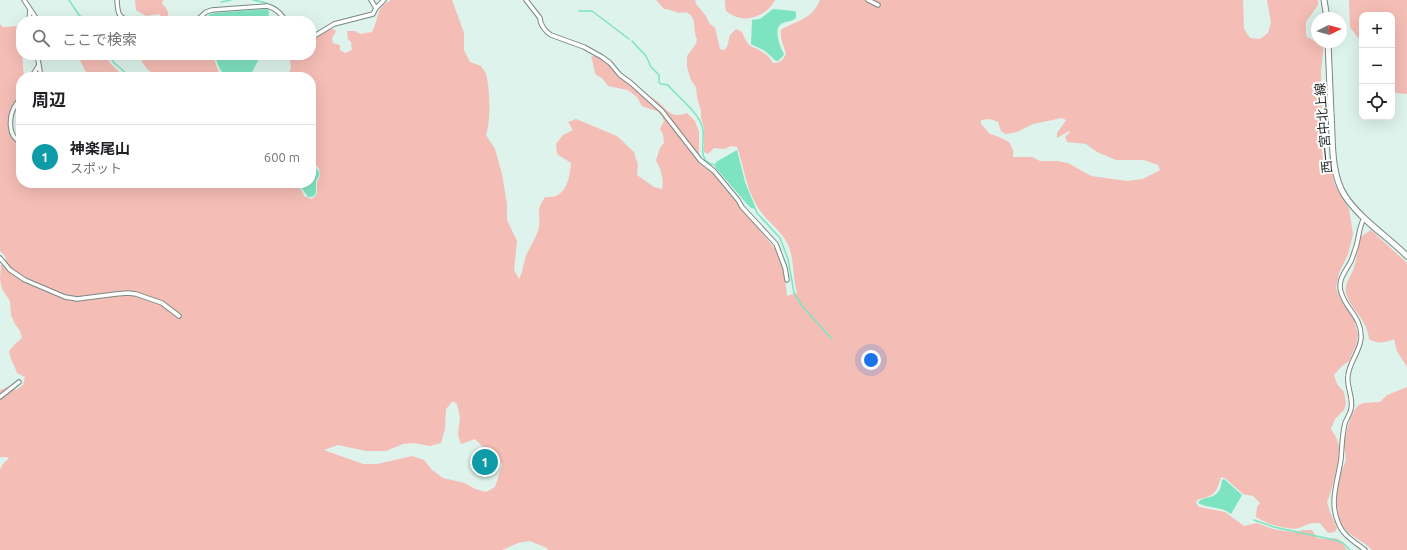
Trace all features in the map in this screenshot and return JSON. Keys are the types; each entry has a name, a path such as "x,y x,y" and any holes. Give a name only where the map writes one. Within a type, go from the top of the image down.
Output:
{"main road":[{"path":"1324,0 1326,12"},
{"name":"西一宮中北上線","path":"1328,48 1333,147 1335,167 1339,183 1345,196 1364,218 1407,256"}],"street":[{"path":"24,0 35,16"},
{"path":"117,0 117,9 121,16"},
{"path":"372,0 376,8"},
{"path":"316,35 338,22 373,14 376,8 384,0"},
{"path":"526,0 540,18 540,21 547,32 584,47 602,57 662,112 700,160 714,171 742,207 776,244 785,268 787,280"},
{"path":"868,0 878,5"},
{"path":"202,16 206,12 212,10 267,6 278,10 282,16"},
{"path":"29,16 30,9"},
{"path":"38,60 40,70"},
{"path":"35,72 39,65"},
{"path":"16,104 10,123 12,136 16,140"},
{"path":"1364,218 1360,224 1356,245 1341,280 1340,286 1343,297 1360,325 1361,337 1360,346 1348,376 1352,399 1351,408 1342,436 1340,460 1334,490 1334,504 1337,522 1341,528 1349,537 1365,550"},
{"path":"0,258 10,270 25,280 65,297 77,299 116,294 136,294 162,303 179,316"},
{"path":"0,397 19,382"}],"shaded area":[{"path":"135,0 164,0 162,2 166,8 168,16 161,16 159,14 146,16 136,10"},
{"path":"391,0 452,0 464,33 464,50 470,62 481,66 486,74 489,122 486,135 495,149 502,174 507,204 507,220 517,241 514,270 519,279 526,256 538,231 539,209 542,202 545,197 558,195 564,189 568,181 571,163 557,154 556,144 563,135 573,130 568,122 576,119 617,136 634,152 638,165 637,175 654,187 662,189 662,174 656,160 660,148 664,143 663,134 660,129 664,121 662,116 657,111 642,106 637,97 628,90 608,86 602,78 595,73 591,57 595,55 623,74 657,101 667,111 675,115 687,113 695,121 699,132 699,163 714,174 775,249 784,271 787,296 797,293 788,244 780,232 761,212 753,199 737,147 731,146 724,149 714,148 708,154 704,152 704,128 701,118 701,111 696,87 691,80 687,67 687,56 696,44 697,39 692,17 686,12 680,13 664,9 656,0 695,0 696,4 706,16 709,23 715,28 720,49 724,50 727,47 730,35 736,29 742,32 744,38 751,46 760,50 773,63 781,61 786,54 781,38 781,30 808,16 820,0 1243,0 1244,29 1250,38 1260,39 1268,33 1271,23 1267,0 1318,0 1318,5 1313,12 1311,12 1311,15 1306,22 1306,36 1311,39 1311,48 1323,48 1321,72 1322,117 1326,151 1335,185 1349,209 1353,234 1348,254 1339,273 1336,288 1340,298 1354,320 1358,335 1356,345 1349,361 1334,375 1337,384 1344,392 1346,403 1344,410 1335,419 1331,429 1338,442 1339,453 1335,475 1327,502 1337,528 1335,532 1328,533 1320,523 1295,529 1265,522 1256,517 1257,507 1260,503 1253,496 1243,494 1225,478 1221,477 1218,487 1214,493 1208,497 1197,500 1196,503 1199,507 1225,512 1244,526 1257,523 1273,529 1285,531 1295,532 1312,530 1317,538 1337,539 1347,550 548,550 547,548 530,541 518,543 502,550 0,550 0,470 2,465 9,458 0,457 0,390 8,387 16,390 23,385 25,377 17,373 11,360 9,351 22,338 20,331 11,315 10,301 2,289 0,279 1,265 6,261 5,256 0,251 0,24 3,27 16,26 16,60 22,60 24,72 16,72 16,100 9,116 8,126 10,134 16,142 16,188 300,188 304,196 312,199 317,194 317,182 320,176 319,169 316,165 316,72 290,72 290,60 316,60 316,38 331,28 336,31 332,38 333,43 340,45 340,50 345,53 352,50 347,31 355,31 360,34 372,32 380,10","holes":["1062,118 1066,120 1057,133 1057,138 1069,131 1070,132 1065,137 1067,142 1086,144 1097,152 1116,160 1144,160 1158,165 1160,170 1143,179 1127,181 1091,176 1068,163 1058,161 1040,161 1032,157 1013,157 1013,150 1009,142 990,134 981,124 981,120 990,119 998,122 1001,131 1006,134 1017,132 1033,124","453,401 457,404 460,417 458,435 461,444 475,439 485,449 499,456 502,465 495,487 486,492 475,489 465,483 443,478 432,470 424,460 412,456 377,464 363,464 324,450 338,445 366,451 386,451 403,444 414,443 430,446 441,443 445,429 446,409"]},
{"path":"725,0 775,0 768,9 758,16 752,18 740,18 726,11"},
{"path":"1349,0 1407,0 1407,94 1395,92 1395,12 1359,12 1359,39 1350,27"},
{"path":"267,9 269,11 268,16 208,16 216,13"},
{"path":"773,9 796,12 796,18 779,26 777,34 784,54 778,61 776,61 765,51 751,44 752,20 760,19"},
{"path":"80,60 109,60 119,72 86,72"},
{"path":"142,60 215,60 218,72 152,72 148,70"},
{"path":"216,60 258,60 252,72 222,72"},
{"path":"737,150 745,182 756,209 751,208 747,204 715,167 716,162"},
{"path":"316,168 319,172 319,176 316,181"},
{"path":"302,188 316,188 316,194 312,197 308,197"},
{"path":"1371,230 1407,263 1407,367 1397,351 1394,339 1375,342 1369,339 1366,327 1347,296 1346,287 1354,268 1360,237"},
{"path":"1407,387 1407,550 1372,550 1345,529 1338,513 1336,500 1337,486 1346,460 1344,444 1349,424 1355,410 1359,405 1364,403 1380,402 1387,395"},
{"path":"1224,479 1242,495 1231,514 1224,510 1198,503 1200,500 1215,495 1221,487 1222,480"}],"waterway":[{"path":"69,0 80,16"},
{"path":"221,2 231,0"},
{"path":"253,0 267,3 267,5"},
{"path":"579,11 592,11 629,39"},
{"path":"632,41 646,56 651,67 659,75 659,82 661,84 668,85 696,115 700,121 703,131 703,155 705,160 716,165"},
{"path":"112,60 124,72"},
{"path":"755,208 757,213 780,238 788,259 794,293 802,306 832,339"},
{"path":"1254,520 1274,527 1339,541 1350,550"}],"place":[{"name":"神楽尾山","path":"485,462"}]}
